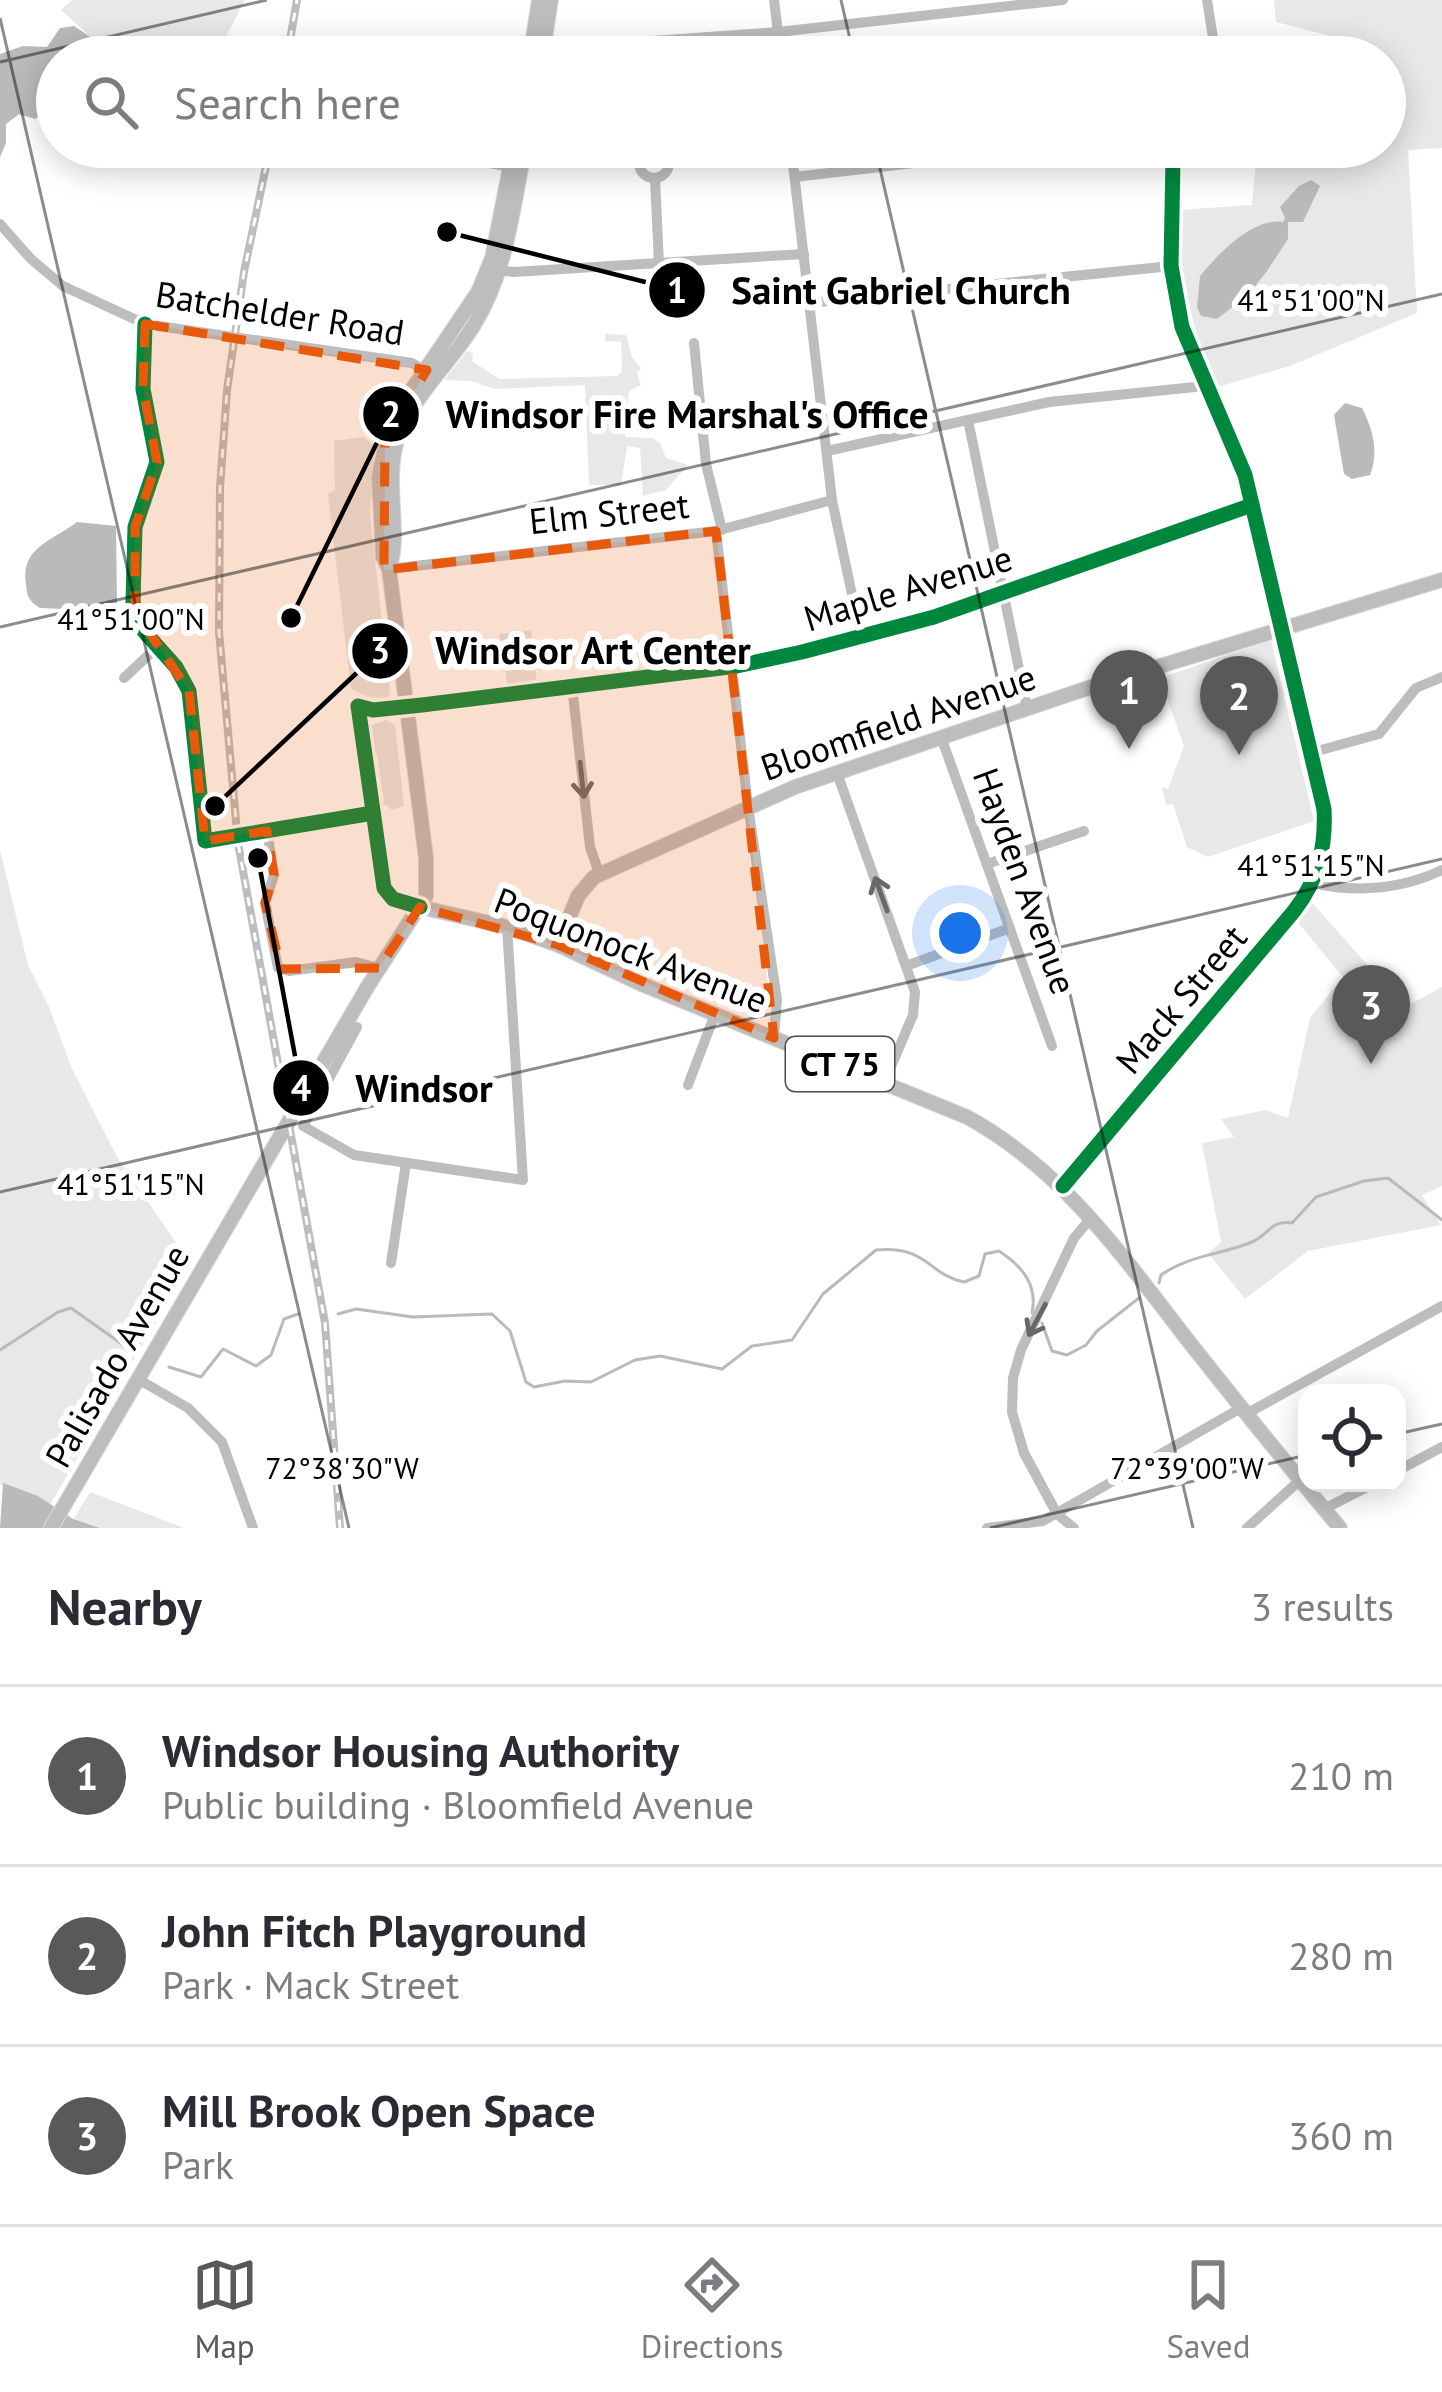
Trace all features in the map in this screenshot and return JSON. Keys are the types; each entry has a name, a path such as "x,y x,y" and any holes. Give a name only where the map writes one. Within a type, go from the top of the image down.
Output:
{"main road":[{"path":"537,36 539,0"},
{"path":"541,36 551,0"},
{"path":"420,907 428,877 388,569 394,556 385,476 391,441 493,269 515,168"},
{"name":"Bloomfield Avenue","path":"598,873 748,806 837,773 1027,708 1442,580"},
{"path":"558,945 578,896 598,873"},
{"name":"Poquonock Avenue","path":"420,907 558,945 1001,1135 1063,1186 1091,1217 1298,1478"},
{"name":"Palisado Avenue","path":"51,1528 379,968 420,907"},
{"name":"Poquonock Avenue","path":"1309,1492 1340,1528"}],"street":[{"path":"774,0 778,36"},
{"path":"732,36 1063,0"},
{"path":"1207,0 1211,36"},
{"path":"794,168 832,500 861,637"},
{"path":"795,177 871,168"},
{"name":"Mack Street","path":"1063,1186 1294,911 1312,883 1323,849 1325,828 1310,753 1252,505 1238,454 1182,327 1171,266 1173,168"},
{"path":"655,178 659,264"},
{"name":"Batchelder Road","path":"0,224 63,286 145,324 412,362 431,375"},
{"path":"493,269 804,254"},
{"path":"810,303 1171,266"},
{"path":"145,324 144,396 158,462 135,527 132,593 138,620 189,691 205,841 373,813 386,892 420,907"},
{"path":"694,343 706,464 719,531 730,667 777,1000 774,1038"},
{"path":"826,451 1063,400 1205,386"},
{"path":"968,420 1027,708"},
{"name":"Elm Street","path":"388,569 719,531 832,500"},
{"name":"Maple Avenue","path":"373,813 358,706 370,710 730,667 861,637 1252,505"},
{"path":"124,677 157,647"},
{"path":"1310,753 1379,734 1416,688 1442,677"},
{"path":"572,686 591,854 598,873"},
{"name":"Hayden Avenue","path":"941,737 1052,1046"},
{"path":"837,773 915,992 913,1015 884,1083"},
{"path":"267,831 274,875 265,900 278,968 289,971 356,962 379,968"},
{"path":"987,864 1084,831"},
{"path":"1312,883 1338,889 1403,886 1442,870"},
{"path":"357,1027 303,1126 354,1155 523,1180 507,928"},
{"path":"906,966 1010,928"},
{"path":"688,1084 715,1014"},
{"path":"391,1263 406,1163"},
{"path":"1074,1528 1057,1514 1016,1430 1012,1378 1074,1238 1091,1217"},
{"path":"987,1528 1043,1521 1442,1306"},
{"path":"138,1379 188,1408 215,1433 232,1464 253,1528"},
{"path":"1406,1466 1442,1447"},
{"path":"1247,1528 1298,1483"},
{"path":"1324,1509 1357,1492"}],"highlighted area":[{"path":"145,324 427,370 385,439 384,570 716,531 774,1038 558,945 420,907 379,968 281,969 265,903 274,875 267,831 205,841 189,691 135,612 135,527 157,462 143,389"}],"shaded area":[{"path":"72,0 245,0 226,36 90,36 61,10"},
{"path":"1274,0 1442,0 1442,148 1408,150 1417,313 1290,366 1214,388 1188,300 1178,210 1252,205 1255,168 1406,168 1406,36 1330,36 1276,22"},
{"path":"74,26 89,36 55,36 60,28"},
{"path":"36,47 36,118 19,114 6,124 0,157 0,54"},
{"path":"1311,180 1320,186 1303,222 1288,222 1288,239 1248,295 1217,319 1201,316 1197,307 1200,276 1248,231 1283,222 1280,207"},
{"path":"605,334 626,335 632,357 641,368 637,373 641,385 629,391 625,437 652,438 660,443 666,458 688,465 666,490 643,496 640,448 627,446 621,485 589,485 585,385 495,389 471,381 444,380 467,351 473,353 472,361 499,379 617,376 622,372 621,342 605,341"},
{"path":"1345,403 1362,408 1374,449 1370,475 1352,479 1344,474 1334,415"},
{"path":"363,437 375,446 370,515 387,698 368,697 351,689 328,494 335,490 334,441"},
{"path":"77,522 116,526 117,603 112,611 40,608 28,595 26,571 33,553"},
{"path":"531,630 537,684 508,687 499,634"},
{"path":"1271,640 1314,821 1208,857 1187,847 1173,804 1166,805 1162,787 1168,789 1184,746 1160,678"},
{"path":"386,720 395,725 404,806 392,810 387,805 378,807 384,801 377,754 370,752 366,727"},
{"path":"0,850 28,965 72,1069 117,1157 190,1263 50,1505 0,1485"},
{"path":"1313,904 1405,1007 1442,987 1442,1186 1422,1195 1441,1225 1308,1251 1245,1299 1208,1253 1221,1242 1202,1143 1234,1137 1221,1119 1266,1110 1288,1118 1310,1018 1343,977 1296,920"},
{"path":"3,1483 38,1496 73,1519 100,1528 0,1528"},
{"path":"90,1492 184,1528 100,1528 73,1520"}],"waterway":[{"path":"1159,1283 1161,1275 1172,1268 1252,1242 1274,1226 1292,1223 1316,1197 1364,1181 1388,1178 1442,1220"},
{"path":"338,1314 356,1309 413,1317 492,1314 510,1331 526,1382 534,1387 591,1382 635,1360 660,1356 722,1369 752,1346 792,1340 823,1294 876,1250 907,1252 964,1282 979,1276 985,1254 999,1251 1026,1277 1033,1294 1032,1313"},
{"path":"1042,1323 1052,1351 1067,1355 1086,1345 1139,1298"},
{"path":"0,1350 71,1308 133,1352"},
{"path":"169,1367 201,1377 223,1349 256,1366 271,1355 284,1319 298,1314"}],"railway":[{"path":"291,36 297,0"},
{"path":"266,168 227,390 220,488 219,632 238,843 325,1323 340,1528"}],"cycle path":[{"path":"1063,1186 1294,911 1315,875 1324,837 1324,809 1245,475 1182,327 1171,266 1173,168"},
{"path":"145,324 143,389 157,462 135,527 133,602 142,629 176,667 189,691 205,841 373,813"},
{"path":"420,907 393,899 384,888 358,706 373,710 422,705 737,666 802,652 934,617 1252,505"}],"place":[{"name":"Saint Gabriel Church","path":"447,232"},
{"name":"Windsor Fire Marshal's Office","path":"291,618"},
{"name":"Windsor Housing Authority","path":"1129,749"},
{"name":"John Fitch Playground","path":"1239,755"},
{"name":"Windsor Art Center","path":"215,806"},
{"name":"Windsor","path":"258,858"},
{"name":"Mill Brook Open Space","path":"1371,1064"}]}
